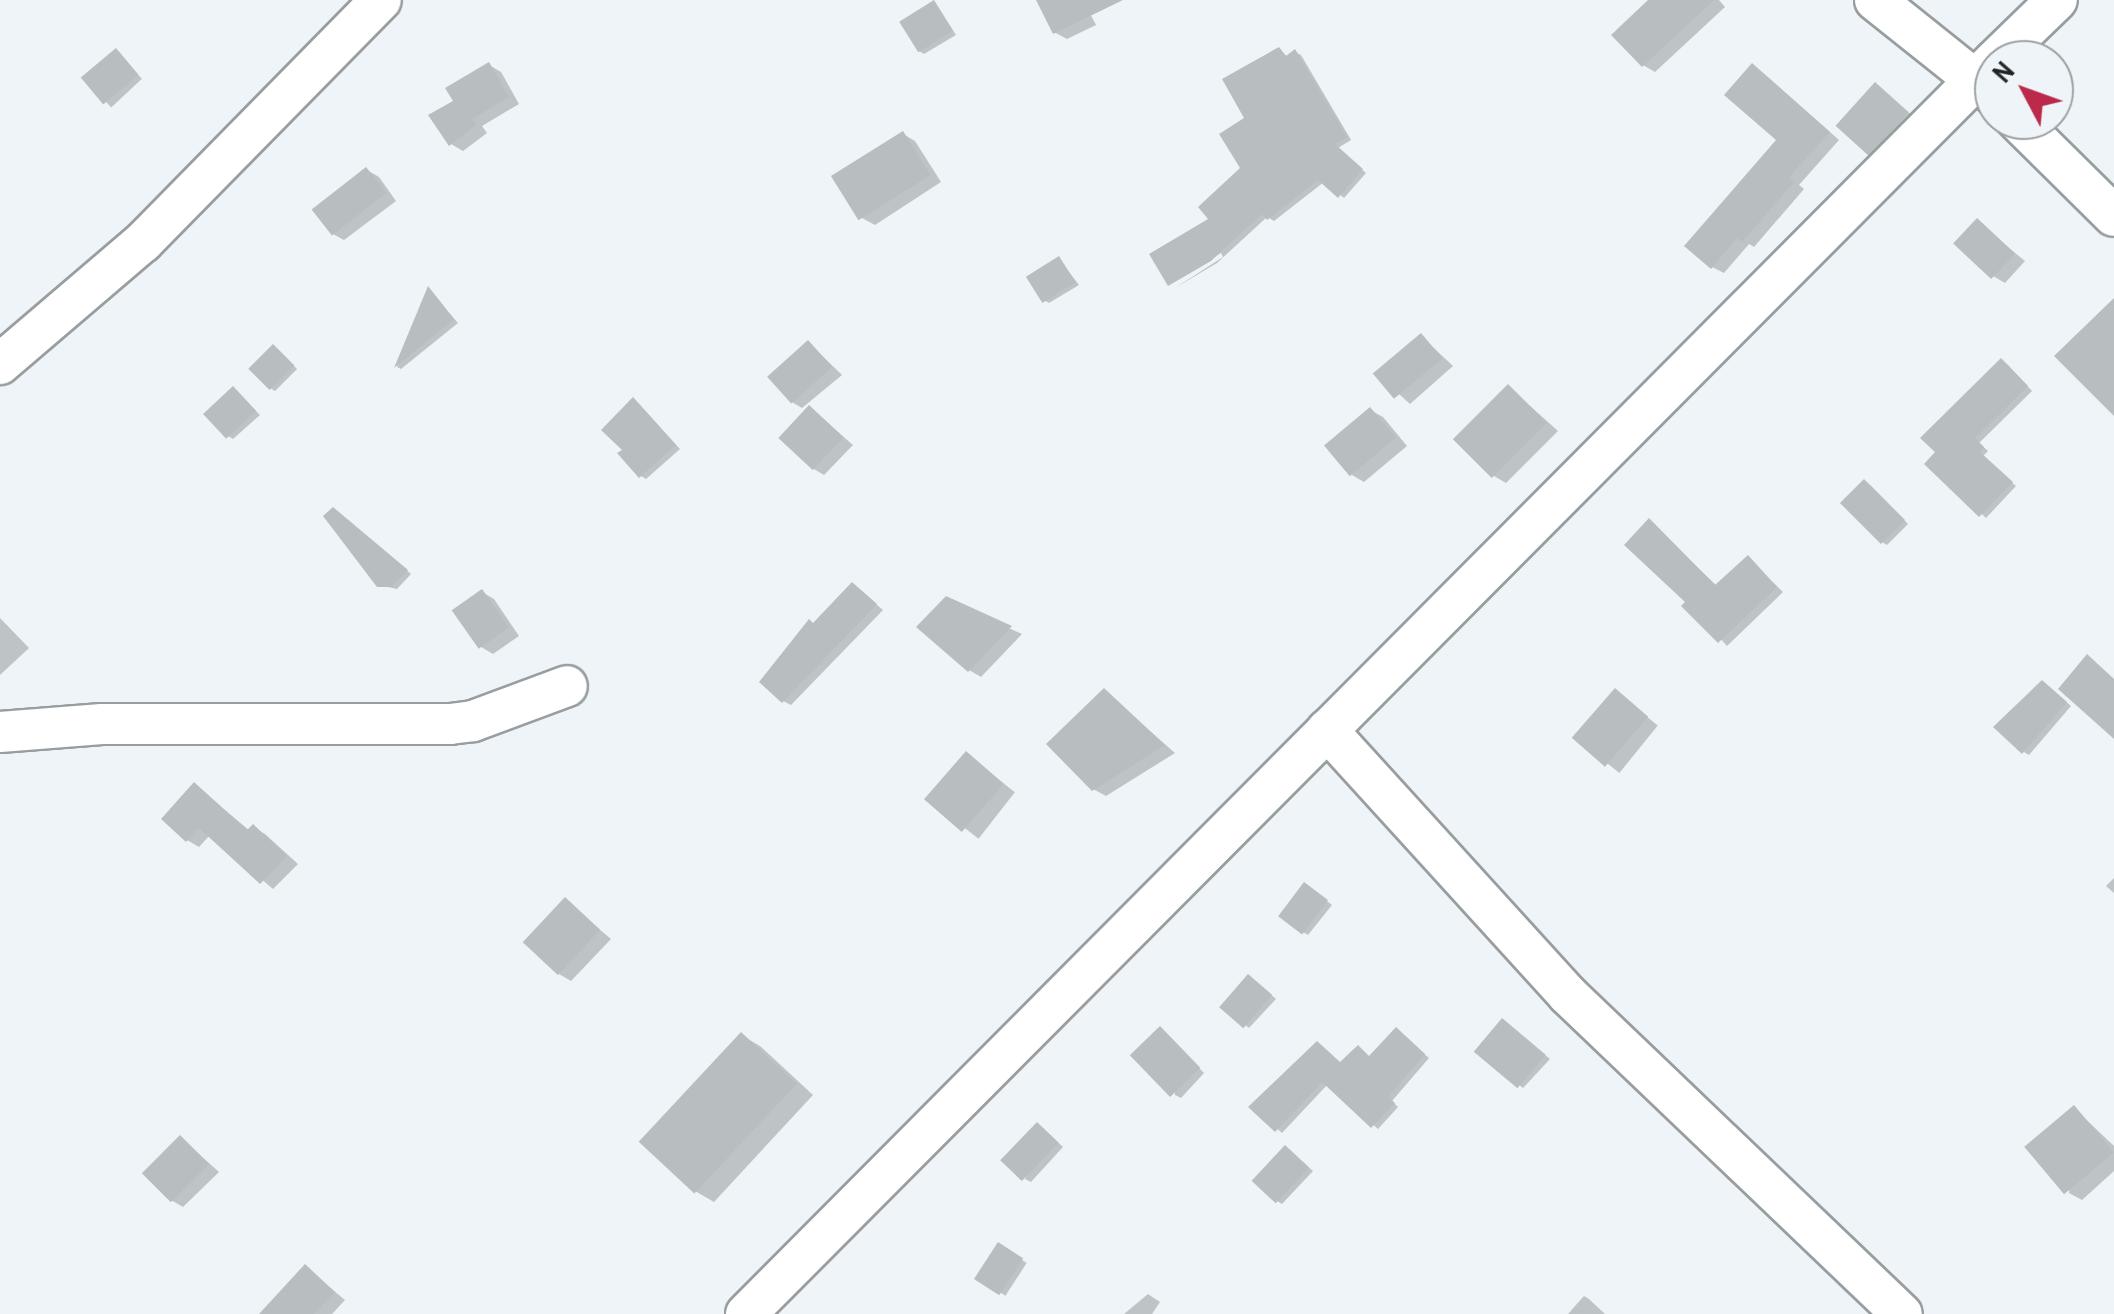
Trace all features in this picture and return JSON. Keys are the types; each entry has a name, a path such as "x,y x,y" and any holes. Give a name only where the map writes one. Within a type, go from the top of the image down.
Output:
{"street":[{"path":"0,364 142,242 380,0"},
{"path":"1875,0 1974,63"},
{"path":"2020,40 2057,0"},
{"path":"746,1314 1327,730 1974,89"},
{"path":"2037,140 2114,216"},
{"path":"0,732 102,724 450,724 472,721 567,686"},
{"path":"1327,730 1567,994 1902,1314"}],"building":[{"path":"934,0 953,31 918,52 899,22"},
{"path":"1036,0 1123,0 1053,34"},
{"path":"1648,0 1714,0 1642,67 1611,35"},
{"path":"1279,47 1286,56 1295,49 1347,137 1335,144 1363,169 1338,198 1318,180 1267,220 1262,214 1211,261 1168,286 1149,254 1208,219 1198,207 1240,168 1219,134 1244,118 1222,79"},
{"path":"116,48 138,75 103,104 81,78"},
{"path":"489,62 509,97 472,119 476,125 449,146 428,115 453,101 445,88"},
{"path":"1752,63 1830,132 1789,177 1794,182 1742,242 1737,238 1711,269 1684,246 1776,140 1724,95"},
{"path":"1875,82 1908,112 1869,156 1836,126"},
{"path":"903,131 931,175 858,220 831,176"},
{"path":"366,167 386,193 332,235 312,209"},
{"path":"1977,218 2015,253 1991,279 1953,244"},
{"path":"1059,256 1075,282 1042,303 1026,277"},
{"path":"428,286 454,319 394,368"},
{"path":"2114,298 2114,416 2054,356"},
{"path":"1421,333 1442,358 1394,399 1373,373"},
{"path":"808,340 832,367 791,404 767,377"},
{"path":"273,344 294,365 269,390 248,369"},
{"path":"2001,358 2028,386 1975,438 1984,447 1980,452 2013,482 1979,517 1924,464 1935,452 1920,438"},
{"path":"1508,384 1547,423 1492,478 1453,439"},
{"path":"233,386 256,411 226,439 203,414"},
{"path":"633,397 676,445 639,478 617,453 622,450 601,430"},
{"path":"809,405 843,437 813,470 778,438"},
{"path":"1370,407 1396,438 1350,476 1324,446"},
{"path":"1864,479 1905,520 1881,544 1840,503"},
{"path":"333,507 408,570 391,587 377,587 323,516"},
{"path":"1649,518 1715,585 1748,555 1777,587 1718,643 1681,606 1685,602 1624,545"},
{"path":"852,582 877,604 782,703 759,682 809,619 813,623"},
{"path":"482,589 509,628 479,649 452,610"},
{"path":"946,596 1012,626 968,672 916,627"},
{"path":"2087,654 2114,679 2114,739 2058,689"},
{"path":"2042,680 2067,702 2022,754 1993,727"},
{"path":"1104,688 1165,745 1092,791 1046,744"},
{"path":"1615,688 1648,717 1605,767 1572,738"},
{"path":"966,751 1004,784 962,832 924,799"},
{"path":"194,782 247,830 253,824 287,856 260,884 199,828 186,842 161,819"},
{"path":"1304,882 1328,900 1302,934 1278,916"},
{"path":"565,897 600,930 558,975 523,942"},
{"path":"1248,974 1272,995 1243,1028 1219,1007"},
{"path":"1502,1018 1546,1055 1517,1088 1474,1052"},
{"path":"1160,1026 1200,1068 1170,1097 1130,1055"},
{"path":"1396,1027 1425,1054 1388,1097 1395,1103 1371,1128 1322,1082 1275,1132 1248,1107 1317,1041 1340,1062 1358,1045 1369,1056"},
{"path":"741,1032 797,1084 694,1194 639,1142"},
{"path":"2074,1105 2114,1152 2064,1194 2024,1147"},
{"path":"1037,1122 1059,1143 1022,1181 1000,1160"},
{"path":"180,1135 209,1164 171,1202 142,1173"},
{"path":"1285,1145 1309,1168 1276,1203 1252,1181"},
{"path":"998,1242 1023,1258 999,1295 974,1279"},
{"path":"305,1264 335,1292 314,1314 259,1314"}]}
